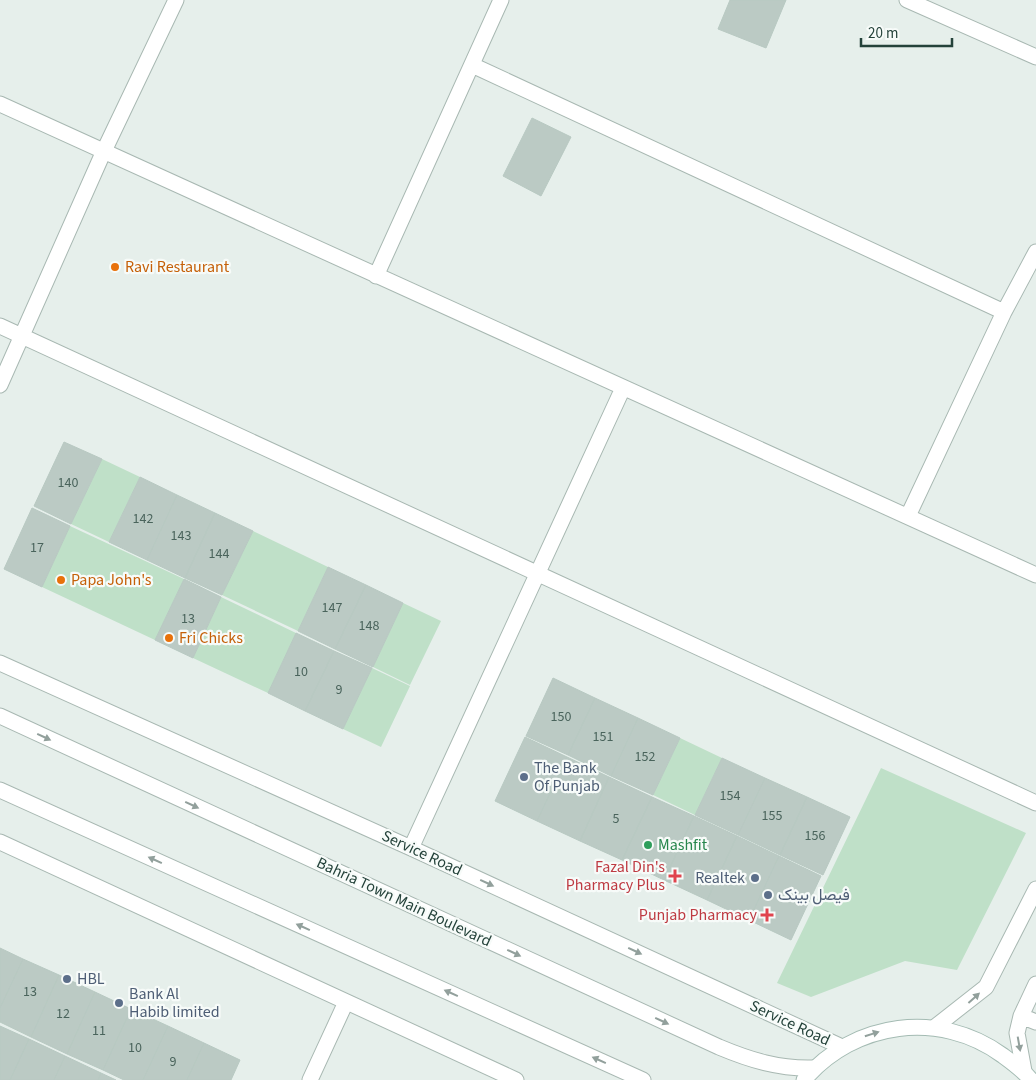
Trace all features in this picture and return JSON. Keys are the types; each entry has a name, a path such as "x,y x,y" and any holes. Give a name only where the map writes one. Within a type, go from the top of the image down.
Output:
{"street":[{"path":"0,385 103,153 176,0"},
{"path":"376,276 501,0"},
{"path":"907,0 1036,57"},
{"path":"472,64 1004,312"},
{"path":"0,104 103,153 1036,575"},
{"path":"908,516 1004,312 1036,252"},
{"path":"0,326 537,575 1036,803"},
{"path":"411,848 623,388"},
{"name":"Service Road","path":"0,663 411,848 842,1047"},
{"name":"Bahria Town Main Boulevard","path":"0,716 719,1047 770,1065 809,1074"},
{"path":"0,790 644,1080"},
{"path":"0,842 516,1080"},
{"path":"935,1028 986,987 1036,889"},
{"path":"1027,1076 1017,1033 1021,1016 1036,984"},
{"path":"310,1080 346,1002"},
{"path":"1021,1016 1036,1022"},
{"path":"809,1074 842,1047 872,1034 903,1027 935,1028 983,1042 1027,1076"}],"green space":[{"path":"102,459 140,477 109,542 71,524"},
{"path":"70,526 184,579 155,640 42,587"},
{"path":"253,531 328,567 298,631 222,595"},
{"path":"221,597 296,633 268,693 193,658"},
{"path":"403,603 441,621 410,685 373,667"},
{"path":"372,668 410,686 381,747 343,729"},
{"path":"680,738 722,758 695,815 653,795"},
{"path":"881,768 1026,833 957,970 905,961 811,997 777,983"}],"building":[{"path":"730,0 786,0 766,48 718,29"},
{"path":"532,118 571,137 541,196 503,176"},
{"path":"64,442 102,459 71,524 34,506"},
{"path":"140,477 177,495 147,560 109,542"},
{"path":"177,495 215,513 185,578 147,560"},
{"path":"32,508 70,526 42,587 4,569"},
{"path":"215,513 253,531 222,595 185,578"},
{"path":"328,567 366,585 335,649 298,631"},
{"path":"184,579 221,597 193,658 155,640"},
{"path":"366,585 403,603 373,667 335,649"},
{"path":"296,633 334,651 305,711 268,693"},
{"path":"334,651 372,668 343,729 305,711"},
{"path":"553,678 595,698 568,755 526,736"},
{"path":"595,698 638,718 611,776 568,755"},
{"path":"638,718 680,738 653,795 611,776"},
{"path":"525,737 567,757 537,821 495,801"},
{"path":"567,757 609,777 580,841 537,821"},
{"path":"722,758 765,778 738,835 695,815"},
{"path":"609,777 652,797 622,860 580,841"},
{"path":"765,778 807,797 780,855 738,835"},
{"path":"652,797 694,816 664,880 622,860"},
{"path":"807,797 850,817 823,875 780,855"},
{"path":"694,816 737,836 707,900 664,880"},
{"path":"737,836 779,856 749,920 707,900"},
{"path":"779,856 821,876 791,940 749,920"},
{"path":"0,948 23,959 0,1008"},
{"path":"23,959 59,975 31,1037 0,1022 0,1008"},
{"path":"59,975 95,992 67,1054 31,1037"},
{"path":"95,992 131,1009 103,1070 67,1054"},
{"path":"131,1009 168,1026 143,1080 124,1080 103,1070"},
{"path":"0,1026 29,1039 10,1080 0,1080"},
{"path":"168,1026 204,1043 187,1080 143,1080"},
{"path":"29,1039 65,1056 54,1080 10,1080"},
{"path":"204,1043 240,1060 231,1080 187,1080"},
{"path":"65,1056 101,1073 98,1080 54,1080"},
{"path":"101,1073 116,1080 98,1080"}],"place":[{"name":"Ravi Restaurant","path":"115,267"},
{"name":"Papa John's","path":"61,580"},
{"name":"Fri Chicks","path":"169,638"},
{"name":"The Bank Of Punjab","path":"524,777"},
{"name":"Mashfit","path":"648,845"},
{"name":"Fazal Din's Pharmacy Plus","path":"675,876"},
{"name":"Realtek","path":"755,878"},
{"name":"فیصل بینک","path":"768,895"},
{"name":"Punjab Pharmacy","path":"767,915"},
{"name":"HBL","path":"67,979"},
{"name":"Bank Al Habib limited","path":"119,1003"}]}
